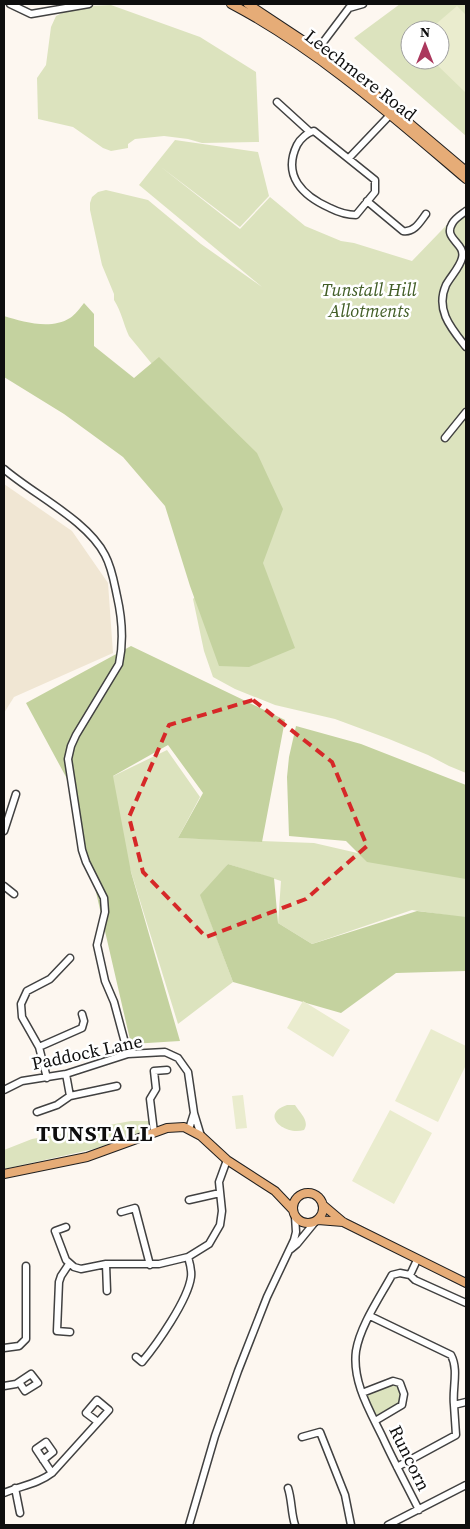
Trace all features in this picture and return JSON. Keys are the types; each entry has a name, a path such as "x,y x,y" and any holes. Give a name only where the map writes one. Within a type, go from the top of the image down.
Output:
{"main road":[{"name":"Leechmere Road","path":"231,4 343,67 466,179"},
{"name":"Leechmere Road","path":"248,4 315,52"},
{"name":"Leechmere Road","path":"392,113 466,172"},
{"path":"4,1174 87,1156 173,1127 189,1129 202,1136 227,1160 275,1191 298,1196"},
{"path":"275,1191 301,1222 308,1224 317,1221 343,1222"},
{"path":"294,1213 294,1201 298,1196 310,1193 317,1196 323,1205 343,1222 466,1283"},
{"path":"317,1221 321,1216 323,1205"}],"street":[{"path":"10,4 31,14 89,4"},
{"path":"315,52 347,6 363,4"},
{"path":"277,102 310,132 314,131 376,180 376,192 356,215 348,215 319,204 304,194 296,182 292,161 294,152 299,142 310,132"},
{"path":"350,158 392,113"},
{"path":"367,201 403,231 409,232 413,230 426,214"},
{"path":"466,211 452,224 450,233 453,240 463,251 462,258 446,284 442,297 442,309 446,319 466,347"},
{"path":"445,438 466,412"},
{"path":"4,469 86,530 105,555 113,574 118,597 123,632 119,664 76,736 68,759 82,850 104,898 105,912 97,945 128,1054"},
{"path":"4,831 6,814 16,794"},
{"path":"4,886 14,894"},
{"path":"47,1078 39,1048 22,1017 21,1004 27,991 50,979 70,958"},
{"path":"39,1048 82,1028 84,1021 82,1014"},
{"name":"Paddock Lane","path":"4,1090 22,1081 66,1074 128,1054 165,1052 178,1058 188,1072 194,1113 202,1136"},
{"path":"154,1132 150,1099 156,1089 154,1071 166,1070"},
{"path":"66,1074 70,1096"},
{"path":"37,1112 57,1105 70,1096 117,1086"},
{"name":"Paddock Lane","path":"189,1129 194,1113"},
{"path":"66,1227 56,1231 60,1246 69,1264 81,1269 106,1264 150,1265 169,1263 188,1257 209,1244 220,1226 222,1211 219,1182 227,1160"},
{"path":"189,1200 220,1193"},
{"path":"121,1212 135,1208 150,1265"},
{"path":"189,1525 215,1436 238,1371 267,1297 290,1250 296,1232 294,1213"},
{"path":"290,1250 317,1221"},
{"path":"136,1357 142,1362 150,1352 188,1288 191,1276 188,1257"},
{"path":"417,1260 410,1274 415,1280 466,1303"},
{"path":"69,1264 59,1282 57,1331 70,1332"},
{"path":"106,1264 107,1291"},
{"path":"4,1348 19,1346 26,1339 26,1266"},
{"name":"Runcorn","path":"410,1274 400,1273 392,1275 370,1316 356,1352 358,1381 362,1393 419,1510"},
{"path":"370,1316 451,1355 456,1363 453,1396 456,1435 397,1467"},
{"path":"4,1386 18,1382 31,1374 38,1383 25,1391 18,1382"},
{"name":"Runcorn","path":"362,1393 393,1381 400,1383 404,1394 402,1405 375,1421"},
{"path":"454,1405 466,1402"},
{"path":"4,1493 39,1481 52,1473 98,1422"},
{"path":"302,1436 320,1432 345,1495 351,1525"},
{"path":"43,1460 52,1473"},
{"path":"388,1525 466,1485"},
{"path":"15,1488 20,1513"},
{"path":"288,1488 292,1501 292,1514 295,1525"}],"highlighted area":[{"path":"253,700 332,762 367,846 306,899 206,937 143,872 129,817 169,725"}],"shaded area":[{"path":"4,484 72,531 108,583 113,653 14,697 4,713"}],"green space":[{"path":"400,4 466,4 466,136 354,38"},
{"path":"111,5 200,37 256,72 259,142 202,143 164,136 135,139 128,144 128,148 111,151 103,148 73,127 38,119 37,78 46,65 51,27 56,16 66,11 89,6"},
{"path":"457,6 466,15 466,93 442,70 450,70 450,20 441,20"},
{"name":"Tunstall Hill Allotments","path":"175,140 258,152 269,196 240,227 161,167 240,229 270,197 305,226 341,241 354,243 412,261 466,205 466,773 389,739 335,719 275,705 235,689 213,677 204,651 193,599 274,513 129,336 102,265 90,210 92,197 98,192 106,190 148,200 201,244 262,287 139,185"},
{"path":"84,303 94,314 94,346 134,378 159,357 257,453 283,509 263,563 295,648 249,667 219,666 190,586 165,506 123,457 64,414 4,377 4,316 37,324 54,324 70,318"},
{"path":"131,646 285,720 262,842 178,838 203,793 168,745 113,776 131,872 180,1041 131,1044 72,788 26,703"},
{"path":"296,726 361,744 466,785 466,879 367,862 346,841 289,836 287,777 289,757"},
{"path":"167,750 200,797 178,838 314,843 466,878 466,918 412,910 312,944 278,923 281,881 228,864 202,899 233,982 178,1024 103,781"},
{"path":"228,864 274,878 278,923 312,944 417,911 466,917 466,971 396,973 341,1013 233,982 200,895"},
{"path":"303,1001 350,1030 333,1057 287,1028"},
{"path":"431,1029 466,1046 466,1065 438,1122 395,1101"},
{"path":"243,1095 247,1128 236,1129 232,1096"},
{"path":"287,1105 295,1105 302,1114 306,1123 304,1130 289,1130 277,1123 275,1114 279,1109"},
{"path":"390,1110 432,1133 394,1204 352,1181"},
{"path":"131,1121 151,1121 147,1130 94,1149 4,1169 4,1150 32,1139"},
{"path":"393,1383 399,1384 402,1403 377,1417 365,1394"}],"district":[{"name":"TUNSTALL","path":"95,1133"}]}
